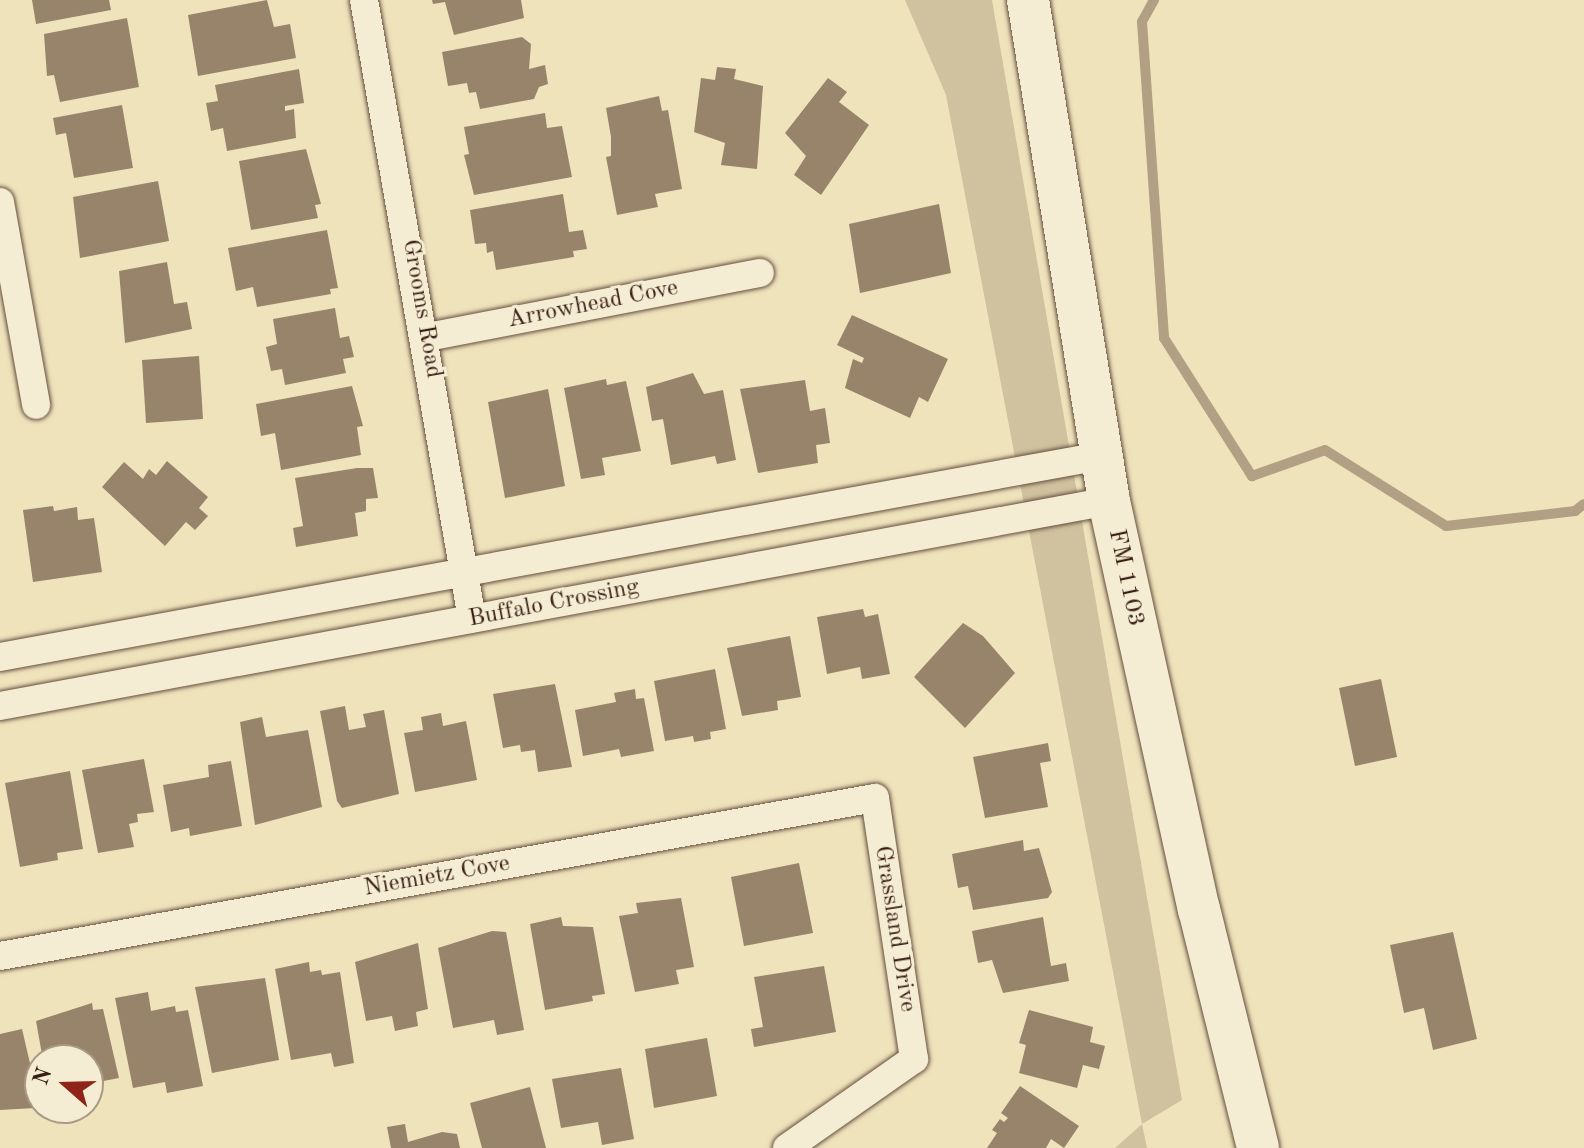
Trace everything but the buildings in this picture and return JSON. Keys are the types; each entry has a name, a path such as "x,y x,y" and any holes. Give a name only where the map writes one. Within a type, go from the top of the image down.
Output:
{"main road":[{"name":"FM 1103","path":"1028,0 1109,501 1199,909 1258,1148"}],"street":[{"name":"Grooms Road","path":"364,0 427,337 472,619"},
{"path":"0,202 36,405"},
{"name":"Arrowhead Cove","path":"427,337 760,273"},
{"name":"Buffalo Crossing","path":"0,657 1101,456"},
{"name":"Buffalo Crossing","path":"0,706 1109,501"},
{"name":"Niemietz Cove","path":"0,956 875,798"},
{"name":"Grassland Drive","path":"787,1148 914,1059 875,798"}],"shaded area":[{"path":"905,0 992,0 1182,1100 1142,1124 946,95"},
{"path":"1142,1124 1147,1148 1115,1148"}],"waterway":[{"path":"1154,0 1142,22 1164,338 1252,476 1325,450 1446,526 1575,511 1584,504"}]}
